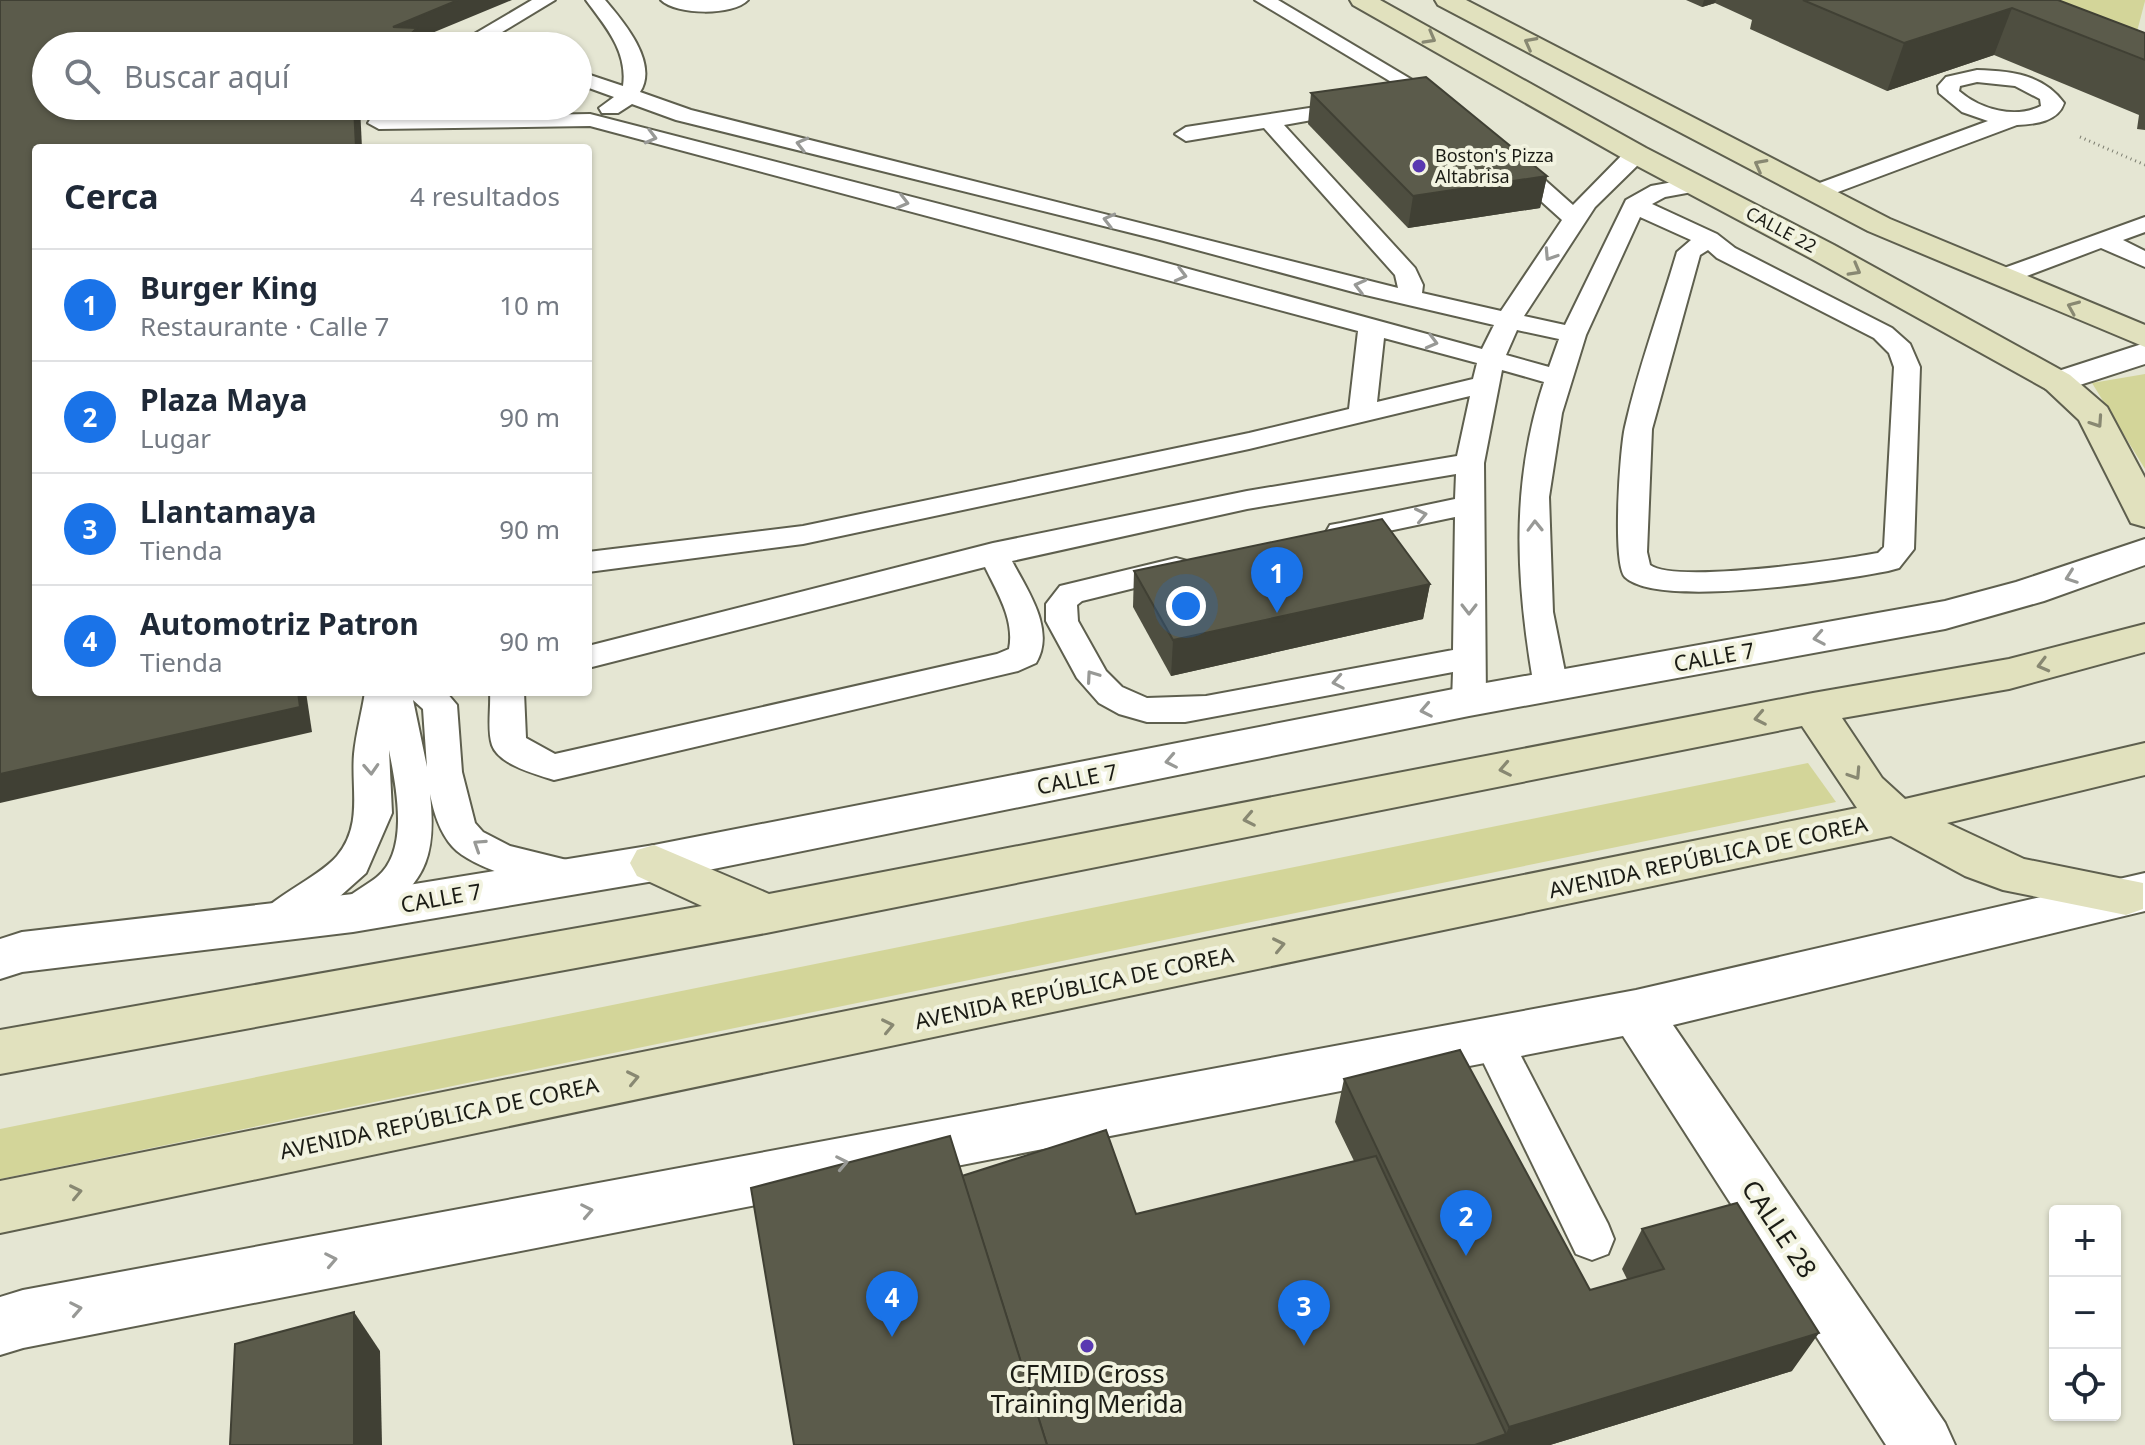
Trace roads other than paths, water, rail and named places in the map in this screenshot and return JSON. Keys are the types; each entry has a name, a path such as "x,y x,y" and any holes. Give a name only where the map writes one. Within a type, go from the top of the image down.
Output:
{"main road":[{"name":"CALLE 22","path":"1362,0 1636,154 2058,382 2094,415 2145,515"},
{"path":"1447,0 1879,225 2145,337"},
{"path":"0,1052 766,914 1813,708 2009,674 2145,638"},
{"path":"1813,708 1866,790 1896,818 1982,863 2020,877 2136,894"},
{"name":"AVENIDA REPÚBLICA DE COREA","path":"0,1207 1896,818 2145,759"},
{"path":"654,863 766,914"}],"street":[{"path":"2058,382 2145,353"},
{"name":"CALLE 7","path":"0,959 22,952 353,913 654,863 1469,680 1551,687 1945,615 2030,592 2145,551"},
{"path":"0,1326 23,1319 1636,1012 2136,894"},
{"name":"CALLE 28","path":"1636,1012 1923,1445"}],"lane":[{"path":"489,32 546,0"},
{"path":"592,119 628,97 635,84 629,49 615,22 595,0"},
{"path":"670,0 719,7 739,0"},
{"path":"1264,0 1456,113"},
{"path":"592,83 684,115 1157,232 1408,298 1573,335"},
{"path":"1401,100 1430,96"},
{"path":"1186,134 1373,104"},
{"path":"1814,193 2024,118"},
{"path":"374,122 590,120 1372,325 1489,371 1560,378"},
{"path":"1270,122 1406,273 1411,285 1408,298"},
{"path":"1491,145 1574,218"},
{"path":"819,181 844,154"},
{"path":"1207,561 1071,593 1060,602 1058,612 1083,663 1102,689 1131,706 1160,712 1469,680 1470,463 1489,371 1509,322 1574,218 1586,202 1636,154"},
{"path":"1551,687 1537,612 1534,497 1548,413 1573,335 1634,205 1659,191 1695,185"},
{"path":"1634,205 1709,239 1726,253 1883,333 1901,350 1907,367 1899,549 1888,561 1762,578 1668,582 1647,578 1635,569 1632,552 1638,429 1689,252 1709,239"},
{"path":"2002,277 2145,224"},
{"path":"1132,261 1157,232"},
{"path":"2103,240 2145,260"},
{"path":"1362,415 1372,325"},
{"path":"592,561 803,535 1362,415 1489,371"},
{"path":"592,656 993,553 1350,480 1470,463"},
{"path":"1315,537 1470,505"},
{"path":"507,696 509,744 530,758 554,767 1006,663 1024,655 1028,647 1028,629 993,553"},
{"path":"272,923 316,896 353,863 374,813 371,755 381,696"},
{"path":"353,913 403,874 415,835 410,775 396,696"},
{"path":"430,696 440,705 448,795 462,834 487,852 537,870 579,875"},
{"path":"1492,1039 1592,1239"}],"place":[{"name":"Boston's Pizza Altabrisa","path":"1419,166"},
{"name":"Burger King","path":"1277,613"},
{"name":"Plaza Maya","path":"1466,1256"},
{"name":"Automotriz Patron","path":"892,1337"},
{"name":"CFMID Cross Training Merida","path":"1087,1346"},
{"name":"Llantamaya","path":"1304,1346"}]}
